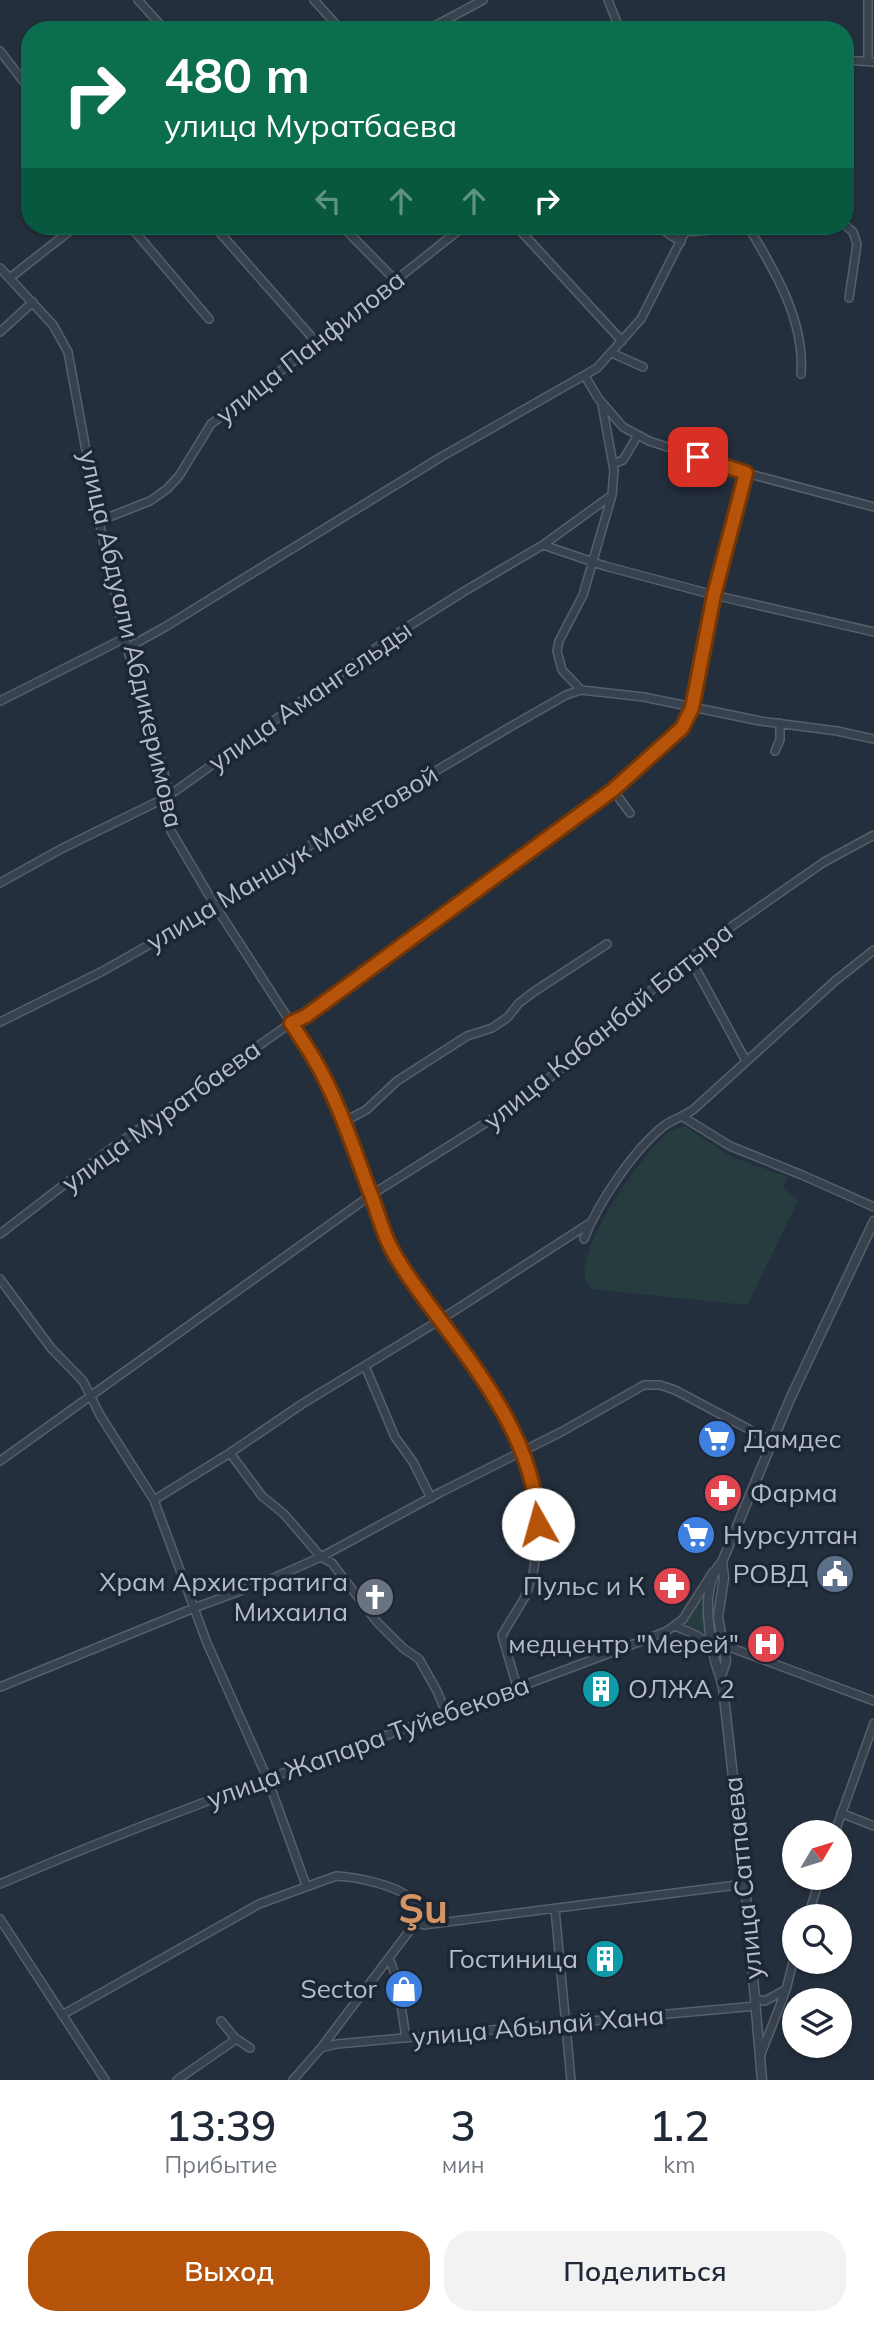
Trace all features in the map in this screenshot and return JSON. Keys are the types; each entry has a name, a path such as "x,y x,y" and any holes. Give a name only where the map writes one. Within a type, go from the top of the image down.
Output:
{"street":[{"path":"138,0 157,21"},
{"path":"314,0 333,21"},
{"path":"444,21 483,0"},
{"path":"608,0 616,21"},
{"path":"868,0 871,61"},
{"path":"0,51 21,78"},
{"path":"11,277 65,235"},
{"path":"138,235 209,319"},
{"path":"222,235 317,343"},
{"path":"351,235 396,281"},
{"name":"улица Панфилова","path":"99,521 150,501 167,489 179,477 211,424 453,235"},
{"path":"524,235 622,341"},
{"path":"670,235 681,242"},
{"path":"127,649 441,457 597,368 641,319 684,235"},
{"path":"758,235 789,305 800,338 801,373"},
{"path":"849,298 857,244 854,235"},
{"name":"улица Абдуали Абдикеримова","path":"0,268 53,325 68,352 99,521 127,649 166,780 172,831 216,907 315,1060 343,1122 394,1253 510,1424 523,1450 538,1504 538,1524 533,1574 525,1597 502,1635 517,1687"},
{"path":"0,332 33,302"},
{"path":"611,353 643,367"},
{"path":"585,376 602,403 623,428 638,435 746,473 874,507"},
{"path":"602,403 613,464 612,495 583,596 559,641 557,651 562,670 581,690 644,697 692,708 837,730 874,739"},
{"path":"613,464 623,460 638,435"},
{"name":"улица Муратбаева","path":"0,1234 109,1150 291,1023 306,1016 613,790 682,728 692,708 714,595 746,473"},
{"name":"улица Амангельды","path":"0,883 61,849 167,797 387,640 543,545 612,495"},
{"path":"543,545 605,566 714,595 874,632"},
{"path":"0,701 125,638"},
{"name":"улица Маншук Маметовой","path":"0,1022 101,972 216,907 304,849 522,721 581,690"},
{"path":"775,751 780,740 780,723"},
{"path":"613,790 630,813"},
{"name":"улица Кабанбай Батыра","path":"0,1461 371,1195 522,1100 579,1054 635,1003 728,929 824,862 874,835"},
{"path":"343,1122 366,1110 397,1081 467,1036 492,1028 535,991 607,944"},
{"path":"584,1239 590,1223 634,1157 667,1124 684,1117 835,981 874,950"},
{"path":"690,958 746,1061"},
{"path":"684,1117 730,1146 874,1208"},
{"name":"улица Сатпаева","path":"762,2080 745,1884 717,1645 708,1601 713,1572 722,1562 790,1399 874,1221"},
{"path":"154,1500 590,1223"},
{"path":"0,1279 51,1348 83,1381 100,1415 154,1500 207,1643 268,1780 306,1885"},
{"path":"365,1366 395,1437 413,1462 431,1498"},
{"path":"0,1687 262,1583 321,1556 561,1432 644,1385 652,1384 675,1390 773,1442"},
{"path":"230,1453 262,1496 285,1514 321,1556 332,1563 389,1635 419,1659 447,1715"},
{"name":"улица Сатпаева","path":"717,1645 724,1578 722,1562"},
{"path":"713,1572 676,1626 717,1645 874,1701"},
{"name":"улица Жапара Туйебекова","path":"0,1884 179,1812 581,1665 676,1626"},
{"path":"839,1820 874,1723"},
{"path":"841,1813 874,1826"},
{"path":"62,2015 259,1904 282,1897 306,1885 336,1876 399,1890 413,1900 416,1922 321,2048 293,2080"},
{"path":"416,1922 424,1925 745,1884"},
{"path":"555,1909 572,2080"},
{"path":"0,1919 105,2080"},
{"path":"389,1958 397,1979 405,2038"},
{"name":"улица Абылай Хана","path":"321,2048 337,2044 756,2003 782,1992"},
{"path":"761,2054 782,2000"},
{"path":"221,2021 234,2038 250,2048"},
{"path":"177,2080 234,2038"}],"green space":[{"path":"684,1126 732,1157 788,1177 783,1187 798,1201 747,1305 600,1290 590,1288 585,1278 586,1262 592,1243 629,1178 657,1143 671,1131"},
{"path":"698,1600 711,1605 716,1618 711,1631 698,1636 685,1631 680,1618 685,1605"}],"place":[{"name":"Дамдес","path":"717,1439"},
{"name":"Фарма","path":"723,1493"},
{"name":"Нурсултан","path":"696,1535"},
{"name":"РОВД","path":"835,1574"},
{"name":"Пульс и К","path":"672,1586"},
{"name":"Храм Архистратига Михаила","path":"375,1597"},
{"name":"медцентр \"Мерей\"","path":"766,1644"},
{"name":"ОЛЖА 2","path":"601,1689"},
{"name":"Гостиница","path":"605,1959"},
{"name":"Sector","path":"404,1989"}],"district":[{"name":"Şu","path":"423,1909"}],"route":[{"path":"538,1524 538,1504 523,1450 510,1424 389,1245 343,1122 315,1060 291,1023 306,1016 613,790 682,728 692,708 714,595 746,473 698,457"}]}
